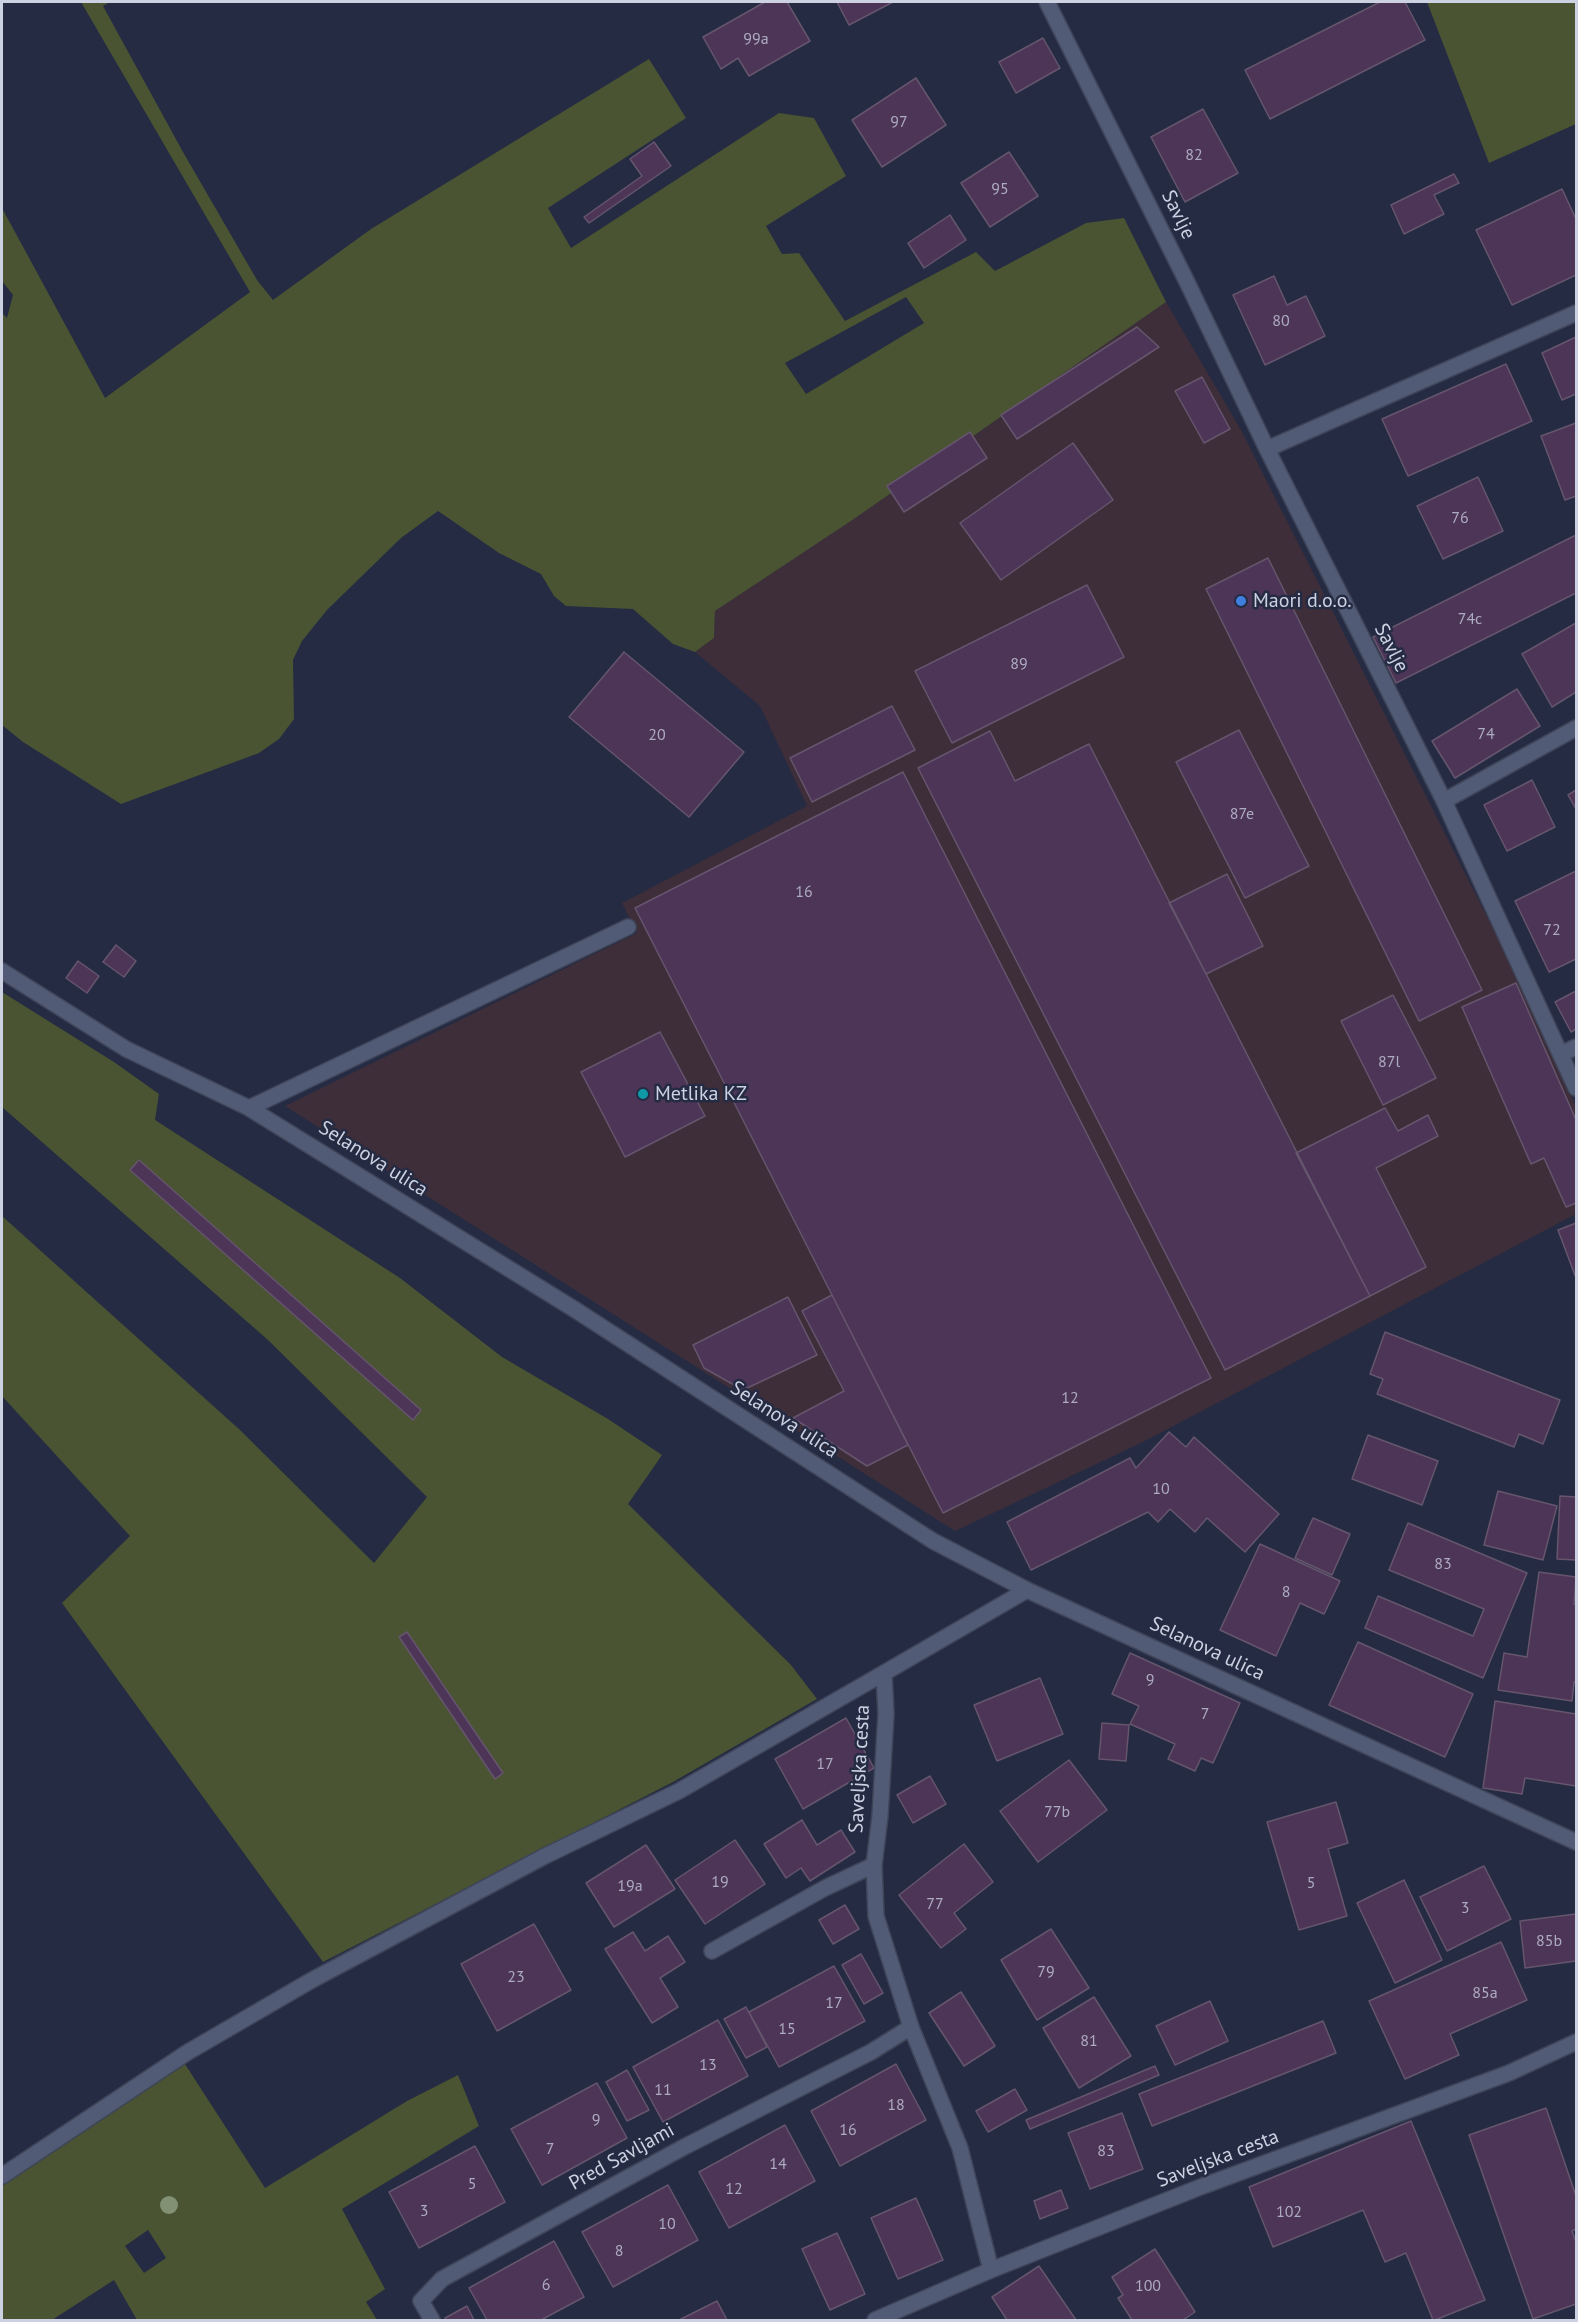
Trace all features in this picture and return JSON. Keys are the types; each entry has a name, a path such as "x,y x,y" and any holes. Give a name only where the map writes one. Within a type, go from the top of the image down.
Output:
{"street":[{"name":"Savlje","path":"1047,2 1162,231 1267,449 1444,801 1576,1088"},
{"path":"1267,449 1576,313"},
{"path":"1444,801 1576,728"},
{"path":"249,1108 628,927"},
{"name":"Selanova ulica","path":"2,971 126,1049 249,1108 574,1309 933,1541 1027,1590 1576,1842"},
{"path":"1561,1054 1576,1047"},
{"path":"2,2176 188,2052 312,1980 543,1857 679,1791 1027,1590"},
{"name":"Saveljska cesta","path":"884,1673 886,1714 880,1816 874,1865 876,1916 911,2027"},
{"path":"712,1950 825,1888 874,1865"},
{"path":"911,2027 960,2148 991,2270"},
{"name":"Pred Savljami","path":"432,2320 421,2301 442,2279 684,2147 871,2052 911,2027"},
{"name":"Saveljska cesta","path":"875,2320 991,2270 1203,2186 1509,2073 1576,2042"}],"shaded area":[{"path":"1166,302 1241,430 1518,978 1576,1107 1576,1214 1143,1442 955,1531 285,1106 637,933 622,903 807,806 760,706 695,652 714,638 715,611 851,521"}],"green space":[{"path":"81,2 110,2 103,6 257,280 273,300 371,229 649,59 686,118 548,208 571,248 779,113 814,118 846,176 766,226 782,254 799,253 845,321 976,252 995,271 1086,223 1124,218 1166,302 851,521 715,611 714,638 695,652 673,644 633,609 566,606 554,596 541,574 499,553 438,511 401,538 327,610 302,641 293,660 294,719 279,739 259,753 121,804 23,742 2,725 2,313 7,318 13,295 2,281 2,208 105,398 250,292","holes":["906,297 924,323 806,394 785,363"]},
{"path":"1427,2 1576,2 1576,124 1489,163"},
{"path":"2,992 114,1062 159,1094 155,1120 400,1278 502,1357 608,1419 662,1455 628,1504 791,1665 817,1699 673,1782 323,1962 62,1603 130,1536 2,1396 2,1216 240,1430 374,1563 427,1497 268,1340 2,1107"},
{"path":"185,2064 265,2188 407,2101 458,2075 479,2126 342,2209 385,2289 366,2302 377,2320 137,2320 114,2280 52,2320 2,2320 2,2186","holes":["148,2230 166,2258 144,2273 125,2246"]}],"building":[{"path":"765,2 787,2 810,41 749,76 738,58 721,69 703,37"},
{"path":"837,2 893,2 849,25"},
{"path":"1380,2 1405,2 1425,40 1270,119 1245,70"},
{"path":"1043,38 1060,68 1016,93 999,62"},
{"path":"916,78 946,125 882,167 852,120"},
{"path":"1203,109 1238,173 1185,202 1151,137"},
{"path":"654,142 671,166 589,223 584,217 642,176 630,159"},
{"path":"1009,152 1038,196 990,227 961,183"},
{"path":"1454,174 1459,183 1434,195 1444,214 1404,234 1391,205"},
{"path":"1562,189 1576,219 1576,275 1512,305 1476,230"},
{"path":"950,215 966,240 924,268 908,243"},
{"path":"1274,276 1287,305 1306,296 1325,336 1265,365 1233,295"},
{"path":"1137,327 1159,347 1017,439 1001,415"},
{"path":"1576,337 1576,394 1562,400 1542,353"},
{"path":"1506,364 1532,421 1408,476 1382,419"},
{"path":"1202,377 1230,429 1204,443 1175,391"},
{"path":"1576,423 1576,496 1565,500 1541,436"},
{"path":"970,432 987,458 904,512 887,486"},
{"path":"1073,443 1113,500 1001,580 960,523"},
{"path":"1478,477 1503,531 1443,559 1417,506"},
{"path":"1576,535 1576,593 1396,683 1373,637"},
{"path":"1268,558 1482,990 1419,1021 1206,589"},
{"path":"1087,585 1124,657 952,743 915,671"},
{"path":"1576,623 1576,692 1552,707 1522,654"},
{"path":"624,652 744,752 689,817 569,717"},
{"path":"1517,689 1540,726 1455,778 1432,741"},
{"path":"892,706 915,750 812,802 790,758"},
{"path":"1239,730 1309,866 1245,898 1176,762"},
{"path":"990,731 1015,781 1089,744 1370,1296 1225,1370 918,768"},
{"path":"903,772 1211,1378 943,1513 635,908"},
{"path":"1532,780 1555,827 1507,851 1484,805"},
{"path":"1576,790 1576,809 1568,795"},
{"path":"1576,871 1576,959 1549,972 1515,901"},
{"path":"1227,874 1263,946 1206,974 1169,903"},
{"path":"116,945 136,961 124,977 103,962"},
{"path":"78,961 99,976 87,993 66,978"},
{"path":"1516,983 1576,1120 1576,1203 1566,1207 1544,1158 1531,1164 1462,1007"},
{"path":"1576,991 1576,1029 1571,1032 1555,1002"},
{"path":"1393,995 1436,1078 1383,1105 1341,1021"},
{"name":"Metlika KZ","path":"660,1032 705,1116 625,1157 581,1072"},
{"path":"1385,1108 1398,1131 1428,1115 1438,1136 1376,1168 1426,1267 1370,1296 1296,1153"},
{"path":"139,1160 421,1410 413,1420 130,1170"},
{"path":"1576,1223 1576,1278 1558,1230"},
{"path":"832,1295 908,1445 867,1466 793,1418 844,1391 802,1311"},
{"path":"788,1297 817,1355 743,1390 704,1368 693,1345"},
{"path":"1385,1332 1560,1400 1543,1444 1519,1434 1514,1447 1377,1394 1383,1379 1370,1374"},
{"path":"1169,1432 1186,1447 1194,1437 1279,1514 1245,1552 1207,1518 1195,1532 1170,1509 1158,1522 1148,1512 1031,1570 1007,1522 1130,1458 1136,1468"},
{"path":"1368,1435 1438,1461 1422,1505 1352,1479"},
{"path":"1498,1491 1557,1506 1543,1560 1484,1545"},
{"path":"1560,1496 1576,1497 1576,1560 1557,1559"},
{"path":"1313,1518 1350,1534 1332,1575 1295,1558"},
{"path":"1408,1523 1527,1573 1483,1678 1365,1628 1378,1596 1473,1636 1484,1609 1389,1570"},
{"path":"1260,1544 1340,1581 1324,1614 1300,1603 1276,1656 1220,1630"},
{"path":"1539,1572 1576,1577 1574,1604 1576,1605 1576,1683 1574,1682 1572,1701 1498,1690 1504,1653 1527,1657"},
{"path":"407,1632 503,1773 495,1779 399,1637"},
{"path":"1358,1642 1473,1694 1445,1757 1329,1705"},
{"path":"1130,1653 1240,1703 1213,1763 1201,1758 1195,1771 1168,1759 1175,1744 1130,1724 1139,1706 1112,1694"},
{"path":"1040,1678 1063,1734 997,1761 974,1705"},
{"path":"1495,1701 1576,1714 1576,1786 1525,1778 1522,1794 1483,1788"},
{"path":"846,1718 874,1768 803,1809 775,1759"},
{"path":"1102,1723 1129,1725 1126,1761 1099,1759"},
{"path":"1069,1760 1107,1810 1038,1862 1000,1811"},
{"path":"930,1776 946,1804 913,1823 897,1795"},
{"path":"1336,1802 1348,1843 1328,1849 1347,1916 1299,1930 1267,1822"},
{"path":"802,1820 817,1845 841,1830 855,1852 810,1881 801,1868 786,1878 764,1844"},
{"path":"735,1840 765,1884 705,1924 675,1880"},
{"path":"964,1844 993,1882 954,1913 966,1929 941,1948 899,1895"},
{"path":"646,1845 675,1889 614,1927 586,1883"},
{"path":"1484,1866 1511,1919 1447,1951 1420,1897"},
{"path":"1404,1880 1442,1960 1395,1983 1357,1903"},
{"path":"845,1905 859,1929 833,1944 819,1920"},
{"path":"1576,1914 1576,1961 1525,1968 1520,1921"},
{"path":"534,1924 571,1990 497,2031 461,1964"},
{"path":"1051,1929 1089,1988 1037,2020 1001,1960"},
{"path":"633,1932 645,1951 668,1936 685,1962 660,1978 678,2007 652,2023 605,1949"},
{"path":"1501,1942 1527,2000 1450,2034 1459,2055 1405,2079 1369,2001"},
{"path":"861,1954 883,1993 864,2004 842,1965"},
{"path":"834,1966 865,2021 779,2067 749,2012"},
{"path":"961,1992 995,2046 964,2066 929,2013"},
{"path":"1094,1997 1131,2056 1079,2088 1043,2028"},
{"path":"1210,2001 1228,2041 1175,2065 1156,2026"},
{"path":"746,2007 767,2047 746,2058 724,2019"},
{"path":"718,2020 748,2076 663,2122 633,2067"},
{"path":"1323,2021 1336,2053 1152,2126 1139,2094"},
{"path":"896,2064 926,2120 840,2166 811,2111"},
{"path":"1155,2066 1159,2075 1030,2129 1026,2120"},
{"path":"627,2070 649,2110 627,2121 606,2082"},
{"path":"597,2083 627,2138 542,2185 511,2129"},
{"path":"1015,2089 1027,2110 988,2132 976,2111"},
{"path":"1546,2108 1576,2196 1576,2229 1572,2231 1576,2242 1576,2304 1533,2319 1469,2135"},
{"path":"1122,2113 1143,2169 1090,2189 1068,2133"},
{"path":"1411,2121 1485,2300 1435,2320 1433,2320 1406,2253 1385,2262 1363,2210 1273,2247 1249,2187"},
{"path":"785,2125 815,2181 729,2228 699,2172"},
{"path":"475,2146 505,2202 419,2248 389,2192"},
{"path":"668,2185 698,2240 613,2287 582,2232"},
{"path":"1061,2190 1068,2208 1040,2219 1034,2201"},
{"path":"916,2198 943,2260 898,2279 871,2218"},
{"path":"837,2233 865,2294 830,2310 802,2249"},
{"path":"554,2241 584,2297 541,2320 487,2320 469,2288"},
{"path":"1155,2249 1195,2312 1183,2320 1132,2320 1118,2298 1123,2295 1112,2277"},
{"path":"1039,2266 1076,2320 1007,2320 992,2297"},
{"path":"717,2301 727,2320 679,2320"},
{"path":"467,2306 474,2320 446,2320 445,2318"}],"place":[{"name":"Maori d.o.o.","path":"1241,601"},
{"name":"Metlika KZ","path":"643,1094"}]}
